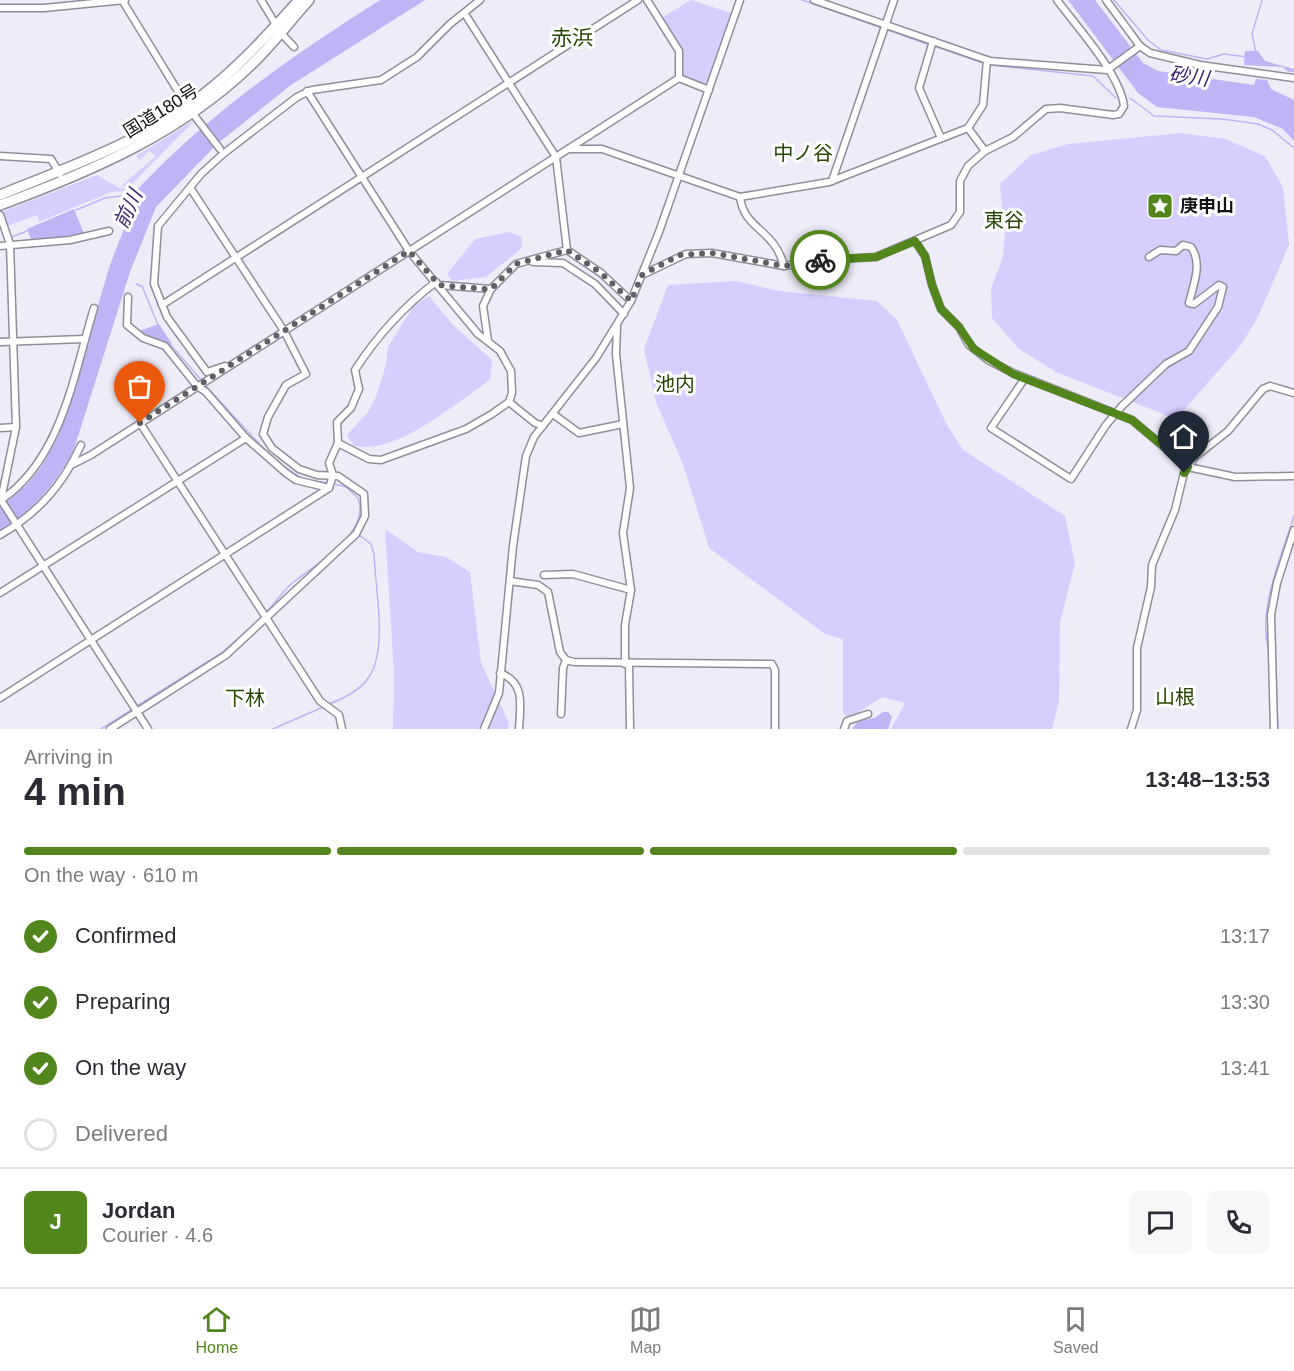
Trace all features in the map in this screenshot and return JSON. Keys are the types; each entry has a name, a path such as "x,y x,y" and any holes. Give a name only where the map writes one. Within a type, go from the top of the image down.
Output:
{"highway":[{"name":"国道180号","path":"279,29 299,0"},
{"name":"国道180号","path":"0,205 63,180 143,143 189,110 309,0"},
{"name":"国道180号","path":"0,195 114,146 189,110"}],"street":[{"path":"0,8 123,0 189,110 219,148"},
{"path":"261,0 279,29 294,47"},
{"path":"227,367 218,367 207,372 167,317 154,284 157,229 223,154 307,91 381,80 417,57 450,24 480,0"},
{"path":"162,305 235,256 638,0"},
{"path":"647,0 679,51 679,78"},
{"path":"484,729 496,702 526,456 543,426 617,326 631,301 679,175 740,0"},
{"path":"814,0 932,44 987,60 1109,69 1139,47"},
{"path":"832,181 894,0"},
{"path":"642,275 686,254 712,253 784,266 824,260 876,257 955,221 960,212 963,173 985,151 1008,140 1046,109 1060,108 1119,114 1124,109 1123,98 1109,69 1057,0"},
{"path":"1106,0 1139,47 1150,53 1168,58 1294,78"},
{"path":"465,14 556,157 567,250"},
{"path":"932,44 919,88 941,138"},
{"path":"568,149 602,149 740,197 832,181 968,129 982,107 987,60"},
{"path":"679,78 709,90"},
{"path":"73,464 679,78"},
{"path":"307,91 409,251 467,322 500,351 508,363 512,381 508,402 477,423 426,441 390,459 369,459 338,442"},
{"path":"968,129 985,151"},
{"path":"0,156 51,159 63,180"},
{"path":"110,729 134,709 226,655 263,617 357,533 365,516 364,494 298,469 272,448 264,434 268,417 286,385 306,374 284,331 191,189"},
{"path":"740,197 744,215 773,239 784,266"},
{"path":"0,215 9,240 16,428 1,501 148,729"},
{"path":"0,246 9,240 70,240 109,231"},
{"path":"915,241 925,256 941,309 959,327 969,345 988,360 1025,378 1077,396 1114,415 1132,420 1188,467 1235,477 1294,476"},
{"path":"1025,378 991,428 1071,479 1114,415 1166,364 1190,351 1222,296 1223,287 1219,285 1194,304 1189,303 1196,280 1195,254 1191,247 1184,245 1173,252 1160,250 1149,257"},
{"path":"488,341 483,306 491,289 510,268 555,251 567,250 601,273 631,301"},
{"path":"529,262 563,263 595,284 624,314"},
{"path":"331,482 329,463 338,442 337,422 351,408 359,389 355,370 385,330 411,301 437,284 491,289"},
{"path":"128,297 127,325 143,338 165,346 201,384 246,438 296,480 331,482"},
{"path":"1,501 25,478 51,442 94,308"},
{"path":"617,326 616,354 630,488 623,533 631,590 625,625 630,729"},
{"path":"0,342 84,339"},
{"path":"1131,729 1137,710 1137,648 1151,587 1152,564 1175,510 1188,467 1202,450 1228,431 1263,389 1270,386 1294,393"},
{"path":"508,402 535,423 543,426"},
{"path":"553,414 579,433 623,424"},
{"path":"140,423 263,617 325,706 339,715 342,729"},
{"path":"0,428 16,428"},
{"path":"0,593 246,438"},
{"path":"0,535 48,498 73,464 81,445"},
{"path":"0,698 224,554 331,482"},
{"path":"1274,729 1271,615 1276,583 1294,530"},
{"path":"544,575 573,574 631,590"},
{"path":"510,581 538,585 548,592 558,645 566,660 563,668 561,714"},
{"path":"566,660 580,663 627,664 772,664 775,670 775,729"},
{"path":"500,673 517,684 520,690 519,729"},
{"path":"844,729 847,721 868,714"}],"shaded area":[{"path":"691,0 731,13 706,86 681,76 682,50 661,18"},
{"path":"195,120 131,185 120,187 156,156 149,151 140,160 136,156"},
{"path":"1181,133 1225,139 1265,156 1283,187 1289,245 1258,317 1241,345 1176,419 1056,372 1019,349 992,318 991,288 1003,257 1005,233 1000,184 1031,155 1068,144"},
{"path":"97,175 128,191 111,192 39,222 37,215 7,226 2,212"},
{"path":"509,232 522,237 522,248 486,277 452,281 447,274 475,239"},
{"path":"736,281 779,291 877,301 897,320 947,425 963,450 1065,516 1075,563 1060,623 1059,701 1052,729 891,729 905,703 882,697 848,717 843,713 843,639 825,634 709,548 684,467 656,402 644,349 668,285"},
{"path":"429,296 452,324 492,360 490,380 407,435 389,443 371,447 354,446 347,435 368,412 376,397 386,365 388,347 413,307"},
{"path":"385,529 418,552 446,557 470,572 481,663 509,723 508,729 393,729 394,673"}],"water":[{"path":"380,0 425,0 291,85 217,144 156,207 130,272 73,452 42,496 22,515 0,530 0,508 28,483 41,467 59,434 111,262 134,204 134,193 192,137 251,88"},
{"name":"砂川","path":"1068,0 1095,0 1143,63 1158,71 1254,85 1256,79 1267,80 1271,89 1294,100 1294,141 1283,129 1254,117 1157,107 1138,93"},
{"path":"1245,51 1258,51 1265,61 1294,69 1294,72 1288,72 1283,67 1244,65"},
{"path":"74,209 84,234 31,239 27,229"},
{"path":"159,324 172,344 169,346 139,331"},
{"path":"883,712 888,712 892,717 888,729 852,729 858,721 875,718"}],"waterway":[{"path":"802,0 882,28"},
{"name":"砂川","path":"1114,0 1148,40 1161,50 1207,59 1224,54 1247,57"},
{"path":"1256,53 1252,34 1262,0"},
{"path":"888,30 930,45"},
{"path":"934,46 983,63"},
{"path":"990,65 1093,76 1116,98"},
{"path":"1130,98 1154,116 1222,119 1258,124 1272,130 1294,148"},
{"name":"前川","path":"76,210 105,198 128,195"},
{"path":"9,238 27,231"},
{"path":"136,284 142,286 158,325"},
{"path":"170,344 202,381"},
{"path":"205,385 265,450"},
{"path":"284,467 303,479"},
{"path":"307,480 329,483"},
{"path":"265,613 290,585 338,548 356,524 360,511 358,498 346,487 334,484"},
{"path":"1268,648 1266,616 1269,598 1294,516"},
{"path":"327,705 350,694 365,682 375,665 378,651 379,617 374,554 371,544 359,535"},
{"path":"137,706 223,652 262,617"},
{"path":"1275,660 1278,729"},
{"path":"273,729 323,707"},
{"path":"101,729 133,709"}],"way so far":[{"path":"140,423 409,251 439,285 491,289 516,264 529,262 555,251 567,250 601,273 631,301 642,275 680,255 712,253 784,266 820,260"}],"place":[{"name":"庚申山","path":"1160,206"}],"district":[{"name":"赤浜","path":"572,37"},
{"name":"中ノ谷","path":"803,153"},
{"name":"東谷","path":"1004,220"},
{"name":"池内","path":"675,384"},
{"name":"山根","path":"1175,697"},
{"name":"下林","path":"245,698"}],"route":[{"path":"820,260 876,257 915,241 924,253 941,309 950,321 959,327 969,345 988,360 1013,374 1077,396 1114,415 1132,420 1188,467 1184,473"}]}
